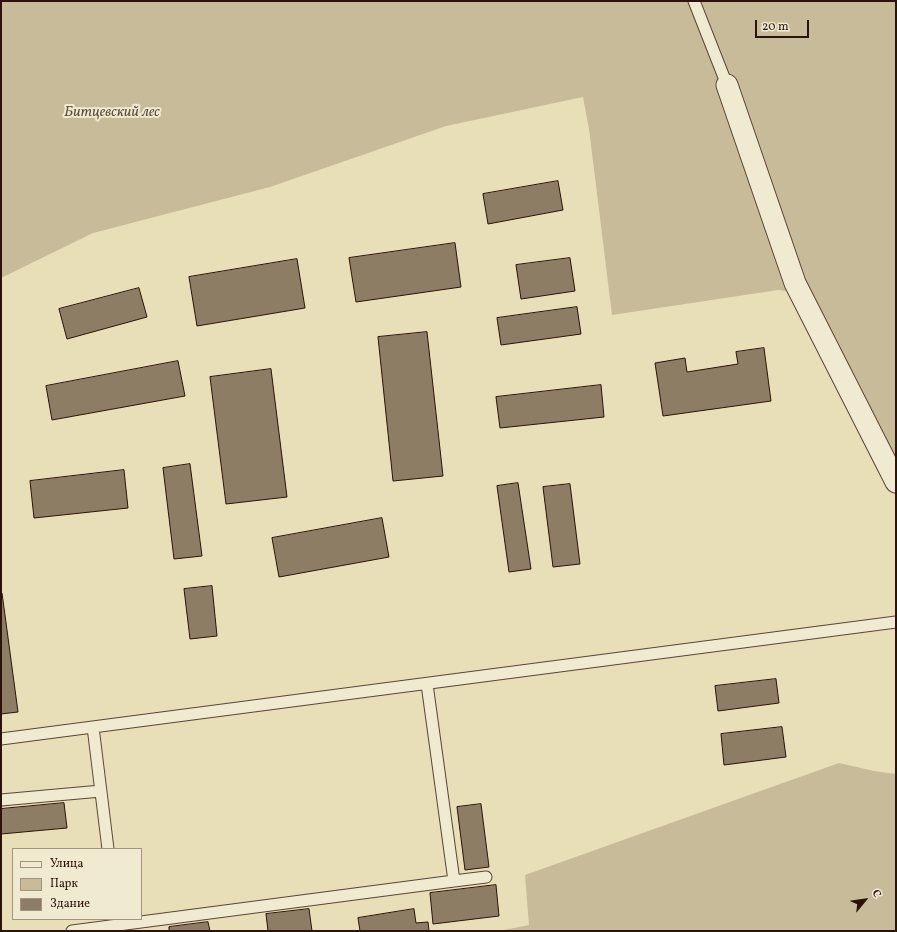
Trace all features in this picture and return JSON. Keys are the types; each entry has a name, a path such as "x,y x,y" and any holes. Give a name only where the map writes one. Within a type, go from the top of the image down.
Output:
{"street":[{"path":"727,85 795,283 896,482"}],"lane":[{"path":"694,1 727,85"},
{"path":"1,739 896,622"},
{"path":"428,684 454,881"},
{"path":"92,727 108,848"},
{"path":"1,800 101,791"},
{"path":"72,931 486,877"}],"green space":[{"name":"Битцевский лес","path":"1,1 896,1 896,466 807,294 778,290 612,315 589,129 583,97 446,126 270,187 93,233 1,278"},
{"path":"839,763 874,771 896,774 896,931 499,931 529,925 525,875"}],"building":[{"path":"558,181 563,210 488,224 483,194"},
{"path":"455,243 461,287 356,302 349,258"},
{"path":"570,258 575,291 521,299 516,265"},
{"path":"297,259 305,308 197,326 189,277"},
{"path":"139,288 147,317 67,339 59,309"},
{"path":"577,307 581,334 501,345 497,318"},
{"path":"427,332 443,476 393,481 378,337"},
{"path":"764,348 771,401 663,416 655,363 685,358 687,372 738,364 736,352"},
{"path":"178,361 185,396 52,420 46,386"},
{"path":"271,369 287,497 226,504 210,377"},
{"path":"601,385 604,417 500,428 496,397"},
{"path":"190,464 202,556 174,559 163,468"},
{"path":"124,470 128,508 34,518 30,481"},
{"path":"518,483 531,569 509,572 497,486"},
{"path":"570,484 580,564 553,567 543,487"},
{"path":"382,518 389,557 279,577 272,538"},
{"path":"212,586 217,636 190,639 184,589"},
{"path":"1,593 18,712 1,714"},
{"path":"776,679 779,703 718,711 715,686"},
{"path":"782,727 786,757 724,765 721,734"},
{"path":"64,803 67,828 1,834 1,809"},
{"path":"481,804 489,867 465,870 457,807"},
{"path":"496,885 499,916 433,924 430,893"},
{"path":"309,909 312,931 268,931 266,914"},
{"path":"414,909 416,923 428,922 429,931 360,931 358,918"},
{"path":"208,922 210,931 169,931 169,927"}]}
